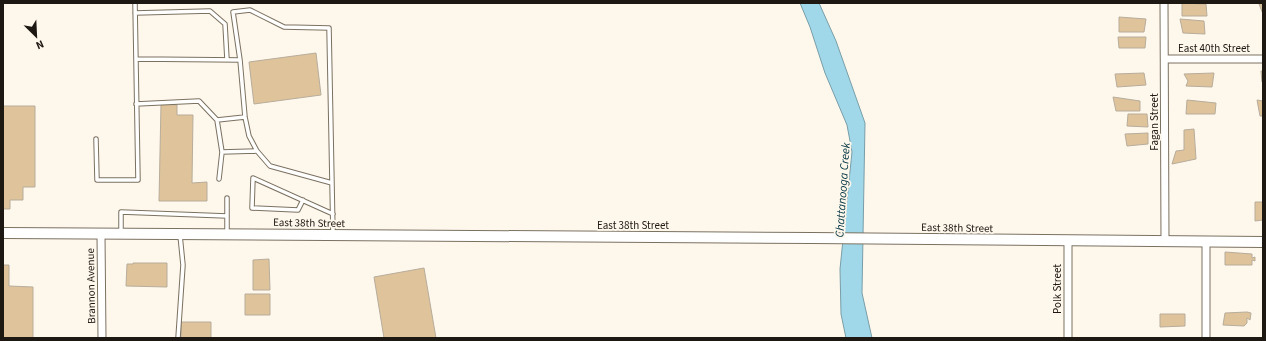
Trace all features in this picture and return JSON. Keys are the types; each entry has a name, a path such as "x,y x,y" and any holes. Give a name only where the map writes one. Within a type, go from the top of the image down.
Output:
{"main road":[{"name":"East 38th Street","path":"3,234 868,238 1263,242"}],"street":[{"name":"Fagan Street","path":"1164,3 1165,242"},
{"name":"East 40th Street","path":"1165,59 1263,59"},
{"name":"Brannon Avenue","path":"101,234 102,338"},
{"name":"Polk Street","path":"1068,241 1068,338"},
{"path":"1206,242 1206,338"}],"lane":[{"path":"96,139 97,180 138,180 135,3"},
{"path":"332,183 270,166 258,151 249,136 245,117 240,60 233,12 250,10 284,27 329,28 333,214 333,236"},
{"path":"135,13 210,11 225,24 227,60"},
{"path":"137,59 240,60"},
{"path":"136,104 199,101 217,120 222,152 219,179"},
{"path":"217,120 245,117"},
{"path":"222,152 258,151"},
{"path":"303,200 298,210 252,208 253,178 303,200 333,214"},
{"path":"226,198 227,234"},
{"path":"121,234 121,212 227,216"},
{"path":"178,338 182,265 180,234"}],"water":[{"path":"800,3 819,3 836,41 865,123 862,293 872,338 846,338 841,314 840,269 852,152 847,125 825,73 810,27"}],"building":[{"path":"1182,3 1206,4 1207,16 1182,16"},
{"path":"1259,4 1263,4 1263,14"},
{"path":"1119,17 1146,19 1144,32 1119,32"},
{"path":"1180,19 1204,21 1205,34 1183,33"},
{"path":"1118,37 1146,37 1145,48 1119,48"},
{"path":"316,53 321,95 254,104 249,62"},
{"path":"1261,71 1263,71 1263,82 1262,82"},
{"path":"1144,73 1146,85 1117,87 1115,74"},
{"path":"1214,73 1212,87 1186,86 1188,81 1184,74"},
{"path":"1113,97 1140,101 1140,111 1116,111"},
{"path":"1187,100 1216,103 1215,114 1186,114"},
{"path":"1257,100 1263,101 1263,116 1260,116"},
{"path":"161,104 177,105 177,115 193,115 192,183 207,182 207,201 159,201"},
{"path":"3,106 35,106 35,187 23,187 23,200 10,200 10,209 3,209"},
{"path":"1128,114 1147,114 1148,127 1127,126"},
{"path":"1194,129 1196,159 1172,164 1176,151 1184,150 1184,130"},
{"path":"1148,133 1148,144 1127,146 1125,134"},
{"path":"1255,202 1263,202 1263,220 1255,221"},
{"path":"1225,252 1252,254 1252,258 1255,257 1255,261 1252,260 1252,265 1225,265"},
{"path":"269,259 270,290 253,290 253,260"},
{"path":"167,263 167,287 126,286 127,264"},
{"path":"3,265 9,265 9,286 33,287 33,338 3,338"},
{"path":"424,268 436,338 384,338 374,277"},
{"path":"245,294 270,294 270,315 245,315"},
{"path":"1225,313 1251,313 1250,320 1247,318 1247,323 1244,326 1223,325"},
{"path":"1160,314 1185,314 1185,326 1160,327"},
{"path":"181,322 211,322 211,338 181,338"}],"water label":[{"name":"Chattanooga Creek","path":"843,190"}]}
